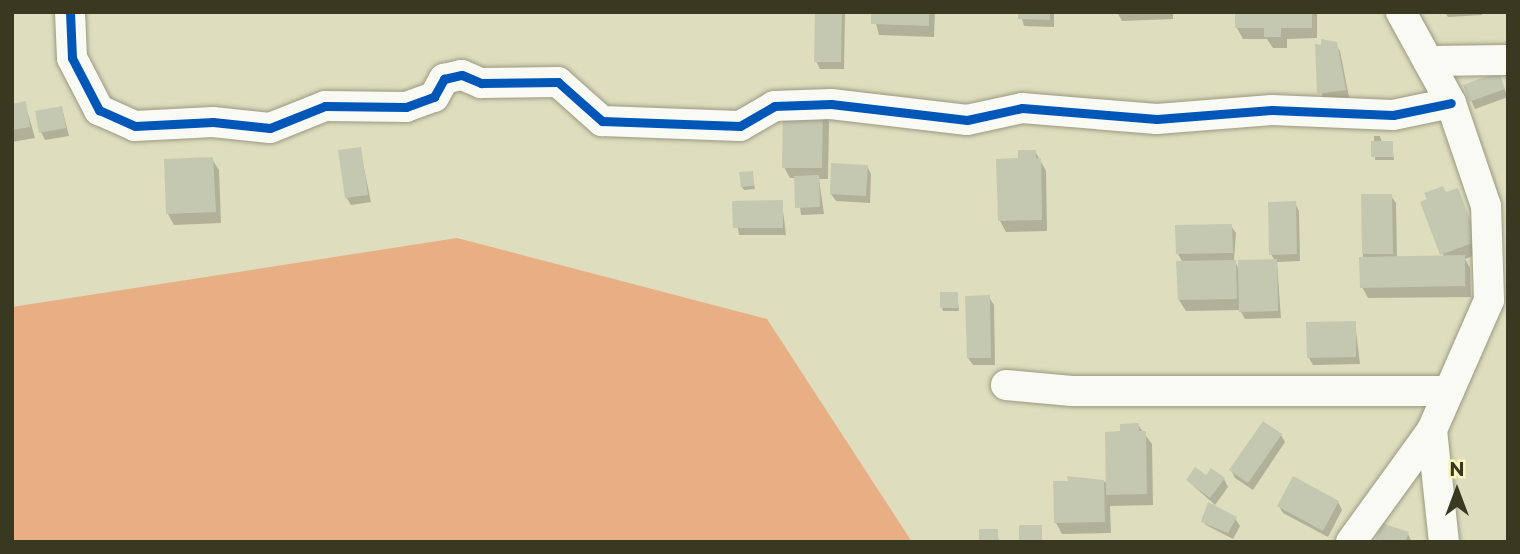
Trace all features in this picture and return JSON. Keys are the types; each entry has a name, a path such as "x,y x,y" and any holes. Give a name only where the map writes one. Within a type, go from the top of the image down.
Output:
{"street":[{"path":"70,12 72,58 99,110 135,126 212,122 270,128 325,106 406,107 434,97 444,79 462,75 481,83 558,82 602,121 740,126 775,106 809,105 967,120 1022,108 1157,119 1272,110 1393,115 1451,103"},
{"path":"1350,542 1432,430 1489,300 1491,263 1486,206 1451,103 1401,12"},
{"path":"1428,61 1508,60"},
{"path":"1006,386 1072,391 1448,391"},
{"path":"1432,430 1444,542"}],"shaded area":[{"path":"457,238 767,319 912,542 12,542 12,307"}],"building":[{"path":"815,12 842,12 841,62 814,62"},
{"path":"871,12 929,12 929,26 871,24"},
{"path":"1018,12 1050,12 1050,20 1018,19"},
{"path":"1235,12 1312,12 1312,28 1281,28 1281,37 1264,37 1264,28 1235,28"},
{"path":"1321,39 1337,42 1346,90 1317,94 1315,44 1321,45"},
{"path":"1499,72 1505,89 1469,102 1463,85"},
{"path":"26,101 30,127 12,130 12,104"},
{"path":"62,106 66,128 39,133 35,111"},
{"path":"783,108 823,109 822,168 782,168"},
{"path":"1371,141 1393,141 1393,157 1371,157"},
{"path":"361,147 368,195 345,198 338,150"},
{"path":"1018,150 1036,150 1036,158 1041,158 1042,220 998,221 996,159 1018,158"},
{"path":"213,157 216,212 166,214 164,159"},
{"path":"831,163 868,165 866,196 830,194"},
{"path":"753,171 754,186 741,187 739,172"},
{"path":"819,175 820,207 795,208 794,176"},
{"path":"1443,186 1446,192 1458,188 1478,241 1440,255 1420,202 1427,199 1424,193"},
{"path":"1361,194 1392,194 1393,254 1362,254"},
{"path":"783,200 783,228 733,228 732,201"},
{"path":"1296,201 1297,254 1269,255 1268,202"},
{"path":"1232,224 1233,253 1176,254 1175,225"},
{"path":"1465,255 1465,286 1360,288 1359,257"},
{"path":"1277,259 1278,311 1239,312 1238,260"},
{"path":"1236,260 1237,299 1178,300 1176,261"},
{"path":"940,292 958,292 958,308 940,308"},
{"path":"990,295 991,358 967,358 965,296"},
{"path":"1356,321 1356,357 1307,358 1306,322"},
{"path":"1263,421 1282,434 1248,483 1229,470"},
{"path":"1139,423 1139,431 1146,431 1147,494 1106,495 1105,432 1120,431 1120,424"},
{"path":"1195,467 1206,475 1211,468 1225,478 1210,498 1186,480"},
{"path":"1067,476 1104,480 1105,522 1054,523 1053,481 1068,481"},
{"path":"1293,476 1339,501 1323,531 1277,506"},
{"path":"1208,502 1237,517 1228,533 1201,522"},
{"path":"1381,523 1409,532 1405,542 1375,542"},
{"path":"1019,525 1042,525 1042,542 1019,542"},
{"path":"979,529 998,529 998,540 979,541"}],"cycle path":[{"path":"70,12 72,58 99,110 135,126 213,122 270,128 325,106 406,107 434,97 444,79 462,75 481,83 558,82 602,121 740,126 774,106 831,104 967,120 1022,108 1157,119 1272,110 1393,115 1451,103"}]}
